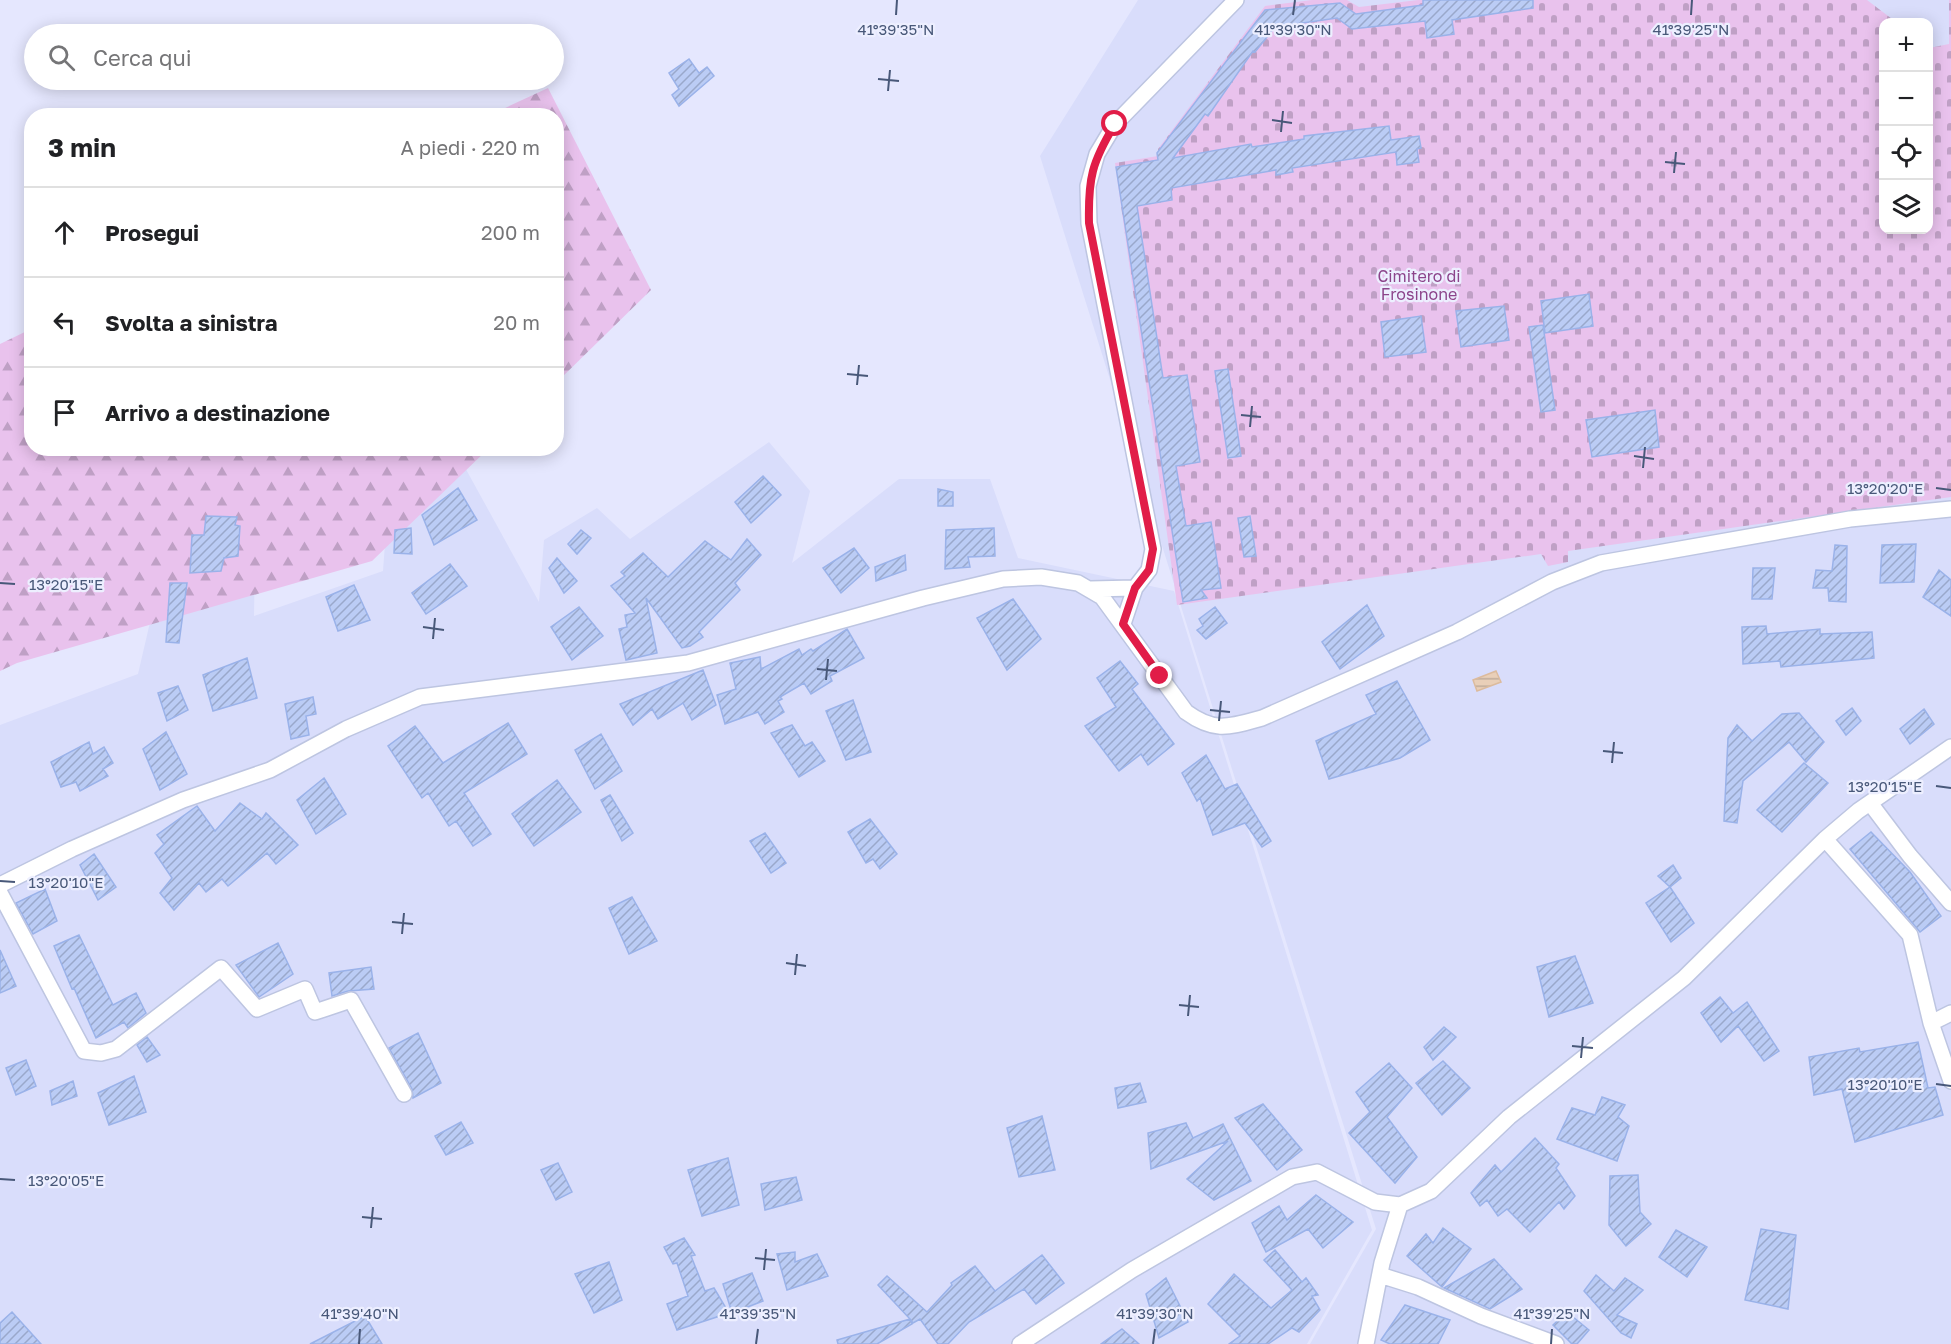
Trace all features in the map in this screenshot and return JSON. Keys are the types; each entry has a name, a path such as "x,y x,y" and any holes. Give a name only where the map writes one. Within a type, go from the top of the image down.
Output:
{"street":[{"path":"1123,624 1135,588 1149,570 1153,549 1089,223 1088,186 1097,154 1115,124 1236,0"},
{"path":"0,885 72,849 183,800 270,770 346,729 431,694 688,663 923,598 1003,579 1041,577 1078,583 1102,597 1186,712 1204,725 1228,727 1273,713 1457,632 1552,582 1601,563 1850,519 1951,508"},
{"path":"1088,589 1135,588"},
{"path":"1020,1344 1132,1270 1292,1177 1317,1172 1375,1202 1400,1205 1431,1191 1509,1117 1684,978 1825,839 1870,802 1951,747"},
{"path":"1870,802 1910,856 1951,903"},
{"path":"1825,839 1910,935 1931,1023 1951,1081"},
{"path":"0,893 84,1051 100,1053 116,1049 221,968 257,1009 305,989 315,1012 351,1000 404,1095"},
{"path":"1931,1023 1951,1013"},
{"path":"1366,1344 1380,1275 1400,1205"},
{"path":"1380,1275 1418,1287 1481,1316 1556,1344"}],"shaded area":[{"path":"1138,0 1951,0 1951,1344 1310,1344 1376,1229 1040,156"},
{"path":"769,442 810,491 792,563 899,479 990,479 1018,558 1174,591 1372,1230 1307,1344 0,1344 0,725 138,674 181,489 256,494 254,616 383,571 388,504 453,456 459,456 539,602 544,540 597,508 630,539"},
{"path":"1496,671 1501,682 1477,691 1473,680"}],"green space":[{"name":"Cimitero di Frosinone","path":"1312,0 1347,0 1359,7 1418,0 1867,0 1891,18 1879,18 1879,234 1933,234 1933,47 1949,44 1949,0 1951,0 1951,497 1568,551 1568,562 1548,566 1541,554 1177,605 1115,163 1158,156 1158,149 1265,6"},
{"path":"544,90 549,90 558,108 505,108"},
{"path":"564,119 651,290 564,375"},
{"path":"24,332 24,456 481,456 372,561 17,663 0,671 0,344"}],"building":[{"path":"1423,0 1533,0 1533,8 1452,20 1454,34 1427,38 1425,21 1352,29 1337,18 1275,27 1255,52 1253,51 1208,116 1205,114 1173,158 1251,144 1252,147 1304,139 1304,136 1389,126 1391,140 1419,136 1421,148 1417,149 1419,162 1397,165 1396,152 1292,168 1293,172 1276,175 1276,170 1171,188 1172,200 1137,206 1163,378 1187,375 1200,462 1176,466 1186,526 1211,522 1221,588 1201,590 1207,598 1183,602 1116,167 1158,160 1157,153 1265,10 1340,3 1356,14 1423,5"},
{"path":"689,59 699,73 707,67 714,76 679,106 672,95 679,89 669,73"},
{"path":"1589,294 1593,326 1545,333 1541,301"},
{"path":"1504,306 1509,340 1461,347 1456,311"},
{"path":"1421,316 1426,352 1385,357 1381,322"},
{"path":"1543,325 1555,410 1541,412 1529,327"},
{"path":"1228,369 1241,456 1228,458 1215,371"},
{"path":"1655,410 1659,447 1592,457 1586,420"},
{"path":"763,476 781,495 751,523 735,502"},
{"path":"458,488 477,520 434,545 422,515"},
{"path":"938,489 953,492 953,506 938,506"},
{"path":"206,516 237,517 235,525 240,526 238,556 224,558 221,571 190,573 192,535 204,535"},
{"path":"1250,516 1256,556 1244,557 1238,518"},
{"path":"411,528 412,554 394,553 395,530"},
{"path":"994,528 995,556 968,557 970,567 945,569 946,530"},
{"path":"581,530 591,538 577,554 568,544"},
{"path":"747,539 761,555 735,583 740,590 699,632 703,637 690,646 682,648 646,598 657,653 626,660 619,629 627,627 625,615 635,613 611,586 625,576 621,572 643,553 668,577 705,541 731,560"},
{"path":"1916,544 1914,582 1880,583 1882,545"},
{"path":"1835,545 1847,546 1846,602 1829,601 1828,588 1813,588 1816,570 1832,571"},
{"path":"854,548 869,568 841,593 823,568"},
{"path":"905,555 906,570 876,581 875,567"},
{"path":"557,558 577,581 564,593 549,568"},
{"path":"450,564 467,586 426,614 412,593"},
{"path":"1753,568 1775,568 1772,599 1752,599"},
{"path":"1939,570 1951,580 1951,616 1923,597"},
{"path":"170,583 187,583 179,643 166,642"},
{"path":"354,585 370,620 338,631 326,597"},
{"path":"1013,599 1041,639 1007,670 977,618"},
{"path":"1367,605 1384,636 1340,669 1322,642"},
{"path":"579,607 603,636 572,660 551,627"},
{"path":"1215,607 1227,623 1206,639 1197,630 1203,626 1199,619"},
{"path":"1766,626 1767,634 1820,629 1820,634 1872,632 1874,658 1781,667 1780,661 1743,664 1742,627"},
{"path":"847,629 864,658 830,676 832,681 811,694 804,683 780,697 782,699 778,701 784,712 765,724 758,712 725,724 717,695 736,689 730,663 760,657 761,669 799,649 802,655 811,649 813,651"},
{"path":"247,658 257,698 213,711 203,675"},
{"path":"1120,661 1138,684 1132,689 1174,744 1148,765 1141,754 1119,771 1085,726 1116,707 1097,678"},
{"path":"703,670 716,705 692,720 683,703 658,719 652,709 633,725 620,704"},
{"path":"1397,681 1430,740 1400,758 1329,779 1316,741 1376,714 1366,695"},
{"path":"178,686 188,710 167,721 158,693"},
{"path":"313,697 316,714 306,716 309,735 291,739 285,704"},
{"path":"853,700 871,752 846,760 826,711"},
{"path":"1852,708 1861,721 1846,735 1836,721"},
{"path":"1924,709 1934,724 1910,744 1900,729"},
{"path":"1799,713 1824,742 1806,762 1789,742 1743,781 1737,823 1724,821 1728,738 1737,725 1752,741 1782,714"},
{"path":"508,723 527,754 464,793 491,834 473,846 456,821 449,826 428,793 422,798 388,746 415,726 443,763"},
{"path":"792,725 805,746 812,742 825,761 799,777 771,733"},
{"path":"166,732 187,774 160,790 143,749"},
{"path":"601,734 622,771 595,789 575,750"},
{"path":"89,742 93,754 104,747 113,763 103,769 108,776 80,791 76,782 61,787 51,762"},
{"path":"1206,755 1225,789 1237,784 1271,841 1262,847 1245,823 1213,835 1200,798 1197,801 1182,773"},
{"path":"1804,763 1828,783 1782,832 1757,810"},
{"path":"324,778 346,814 316,834 297,800"},
{"path":"557,780 581,812 534,846 512,814"},
{"path":"610,795 633,833 622,841 601,800"},
{"path":"240,803 262,819 266,813 298,845 276,864 267,853 228,886 222,879 206,892 199,883 174,910 160,893 172,878 155,853 164,844 157,835 197,806 215,831"},
{"path":"870,819 897,854 880,869 873,859 866,863 848,832"},
{"path":"1871,832 1910,872 1941,916 1920,932 1850,849"},
{"path":"765,833 786,863 771,873 750,841"},
{"path":"94,854 116,887 98,900 80,865"},
{"path":"1673,865 1681,878 1670,887 1658,876"},
{"path":"1670,887 1694,923 1671,942 1646,903"},
{"path":"45,889 57,921 33,934 16,903"},
{"path":"632,897 657,941 629,954 609,908"},
{"path":"79,935 113,1005 136,993 146,1013 128,1028 124,1022 96,1038 54,946"},
{"path":"278,943 293,974 259,997 236,965"},
{"path":"0,950 16,986 0,993"},
{"path":"1575,956 1593,1003 1549,1017 1537,967"},
{"path":"371,967 374,989 348,991 332,996 329,973"},
{"path":"1720,997 1733,1013 1747,1002 1779,1051 1764,1061 1738,1026 1721,1042 1701,1013"},
{"path":"1444,1027 1456,1037 1433,1060 1424,1047"},
{"path":"418,1033 441,1083 413,1098 412,1089 389,1048"},
{"path":"147,1037 160,1055 147,1062 137,1045"},
{"path":"1918,1042 1928,1088 1935,1087 1943,1115 1855,1142 1842,1089 1814,1095 1809,1057 1859,1048 1860,1052"},
{"path":"26,1060 36,1086 16,1095 6,1068"},
{"path":"1443,1061 1470,1088 1442,1115 1416,1083"},
{"path":"1389,1063 1412,1088 1387,1117 1417,1157 1395,1183 1349,1133 1370,1112 1356,1092"},
{"path":"134,1076 146,1112 109,1125 98,1093"},
{"path":"73,1081 77,1096 52,1105 50,1091"},
{"path":"1140,1083 1146,1102 1118,1108 1115,1088"},
{"path":"1602,1097 1625,1105 1618,1117 1629,1126 1617,1161 1557,1139 1572,1108 1595,1115"},
{"path":"1263,1104 1302,1150 1277,1170 1235,1118"},
{"path":"1042,1116 1055,1170 1019,1177 1007,1128"},
{"path":"461,1122 473,1143 446,1155 435,1136"},
{"path":"1186,1123 1193,1138 1223,1124 1251,1181 1214,1200 1187,1179 1228,1141 1151,1169 1148,1133"},
{"path":"1535,1138 1559,1164 1556,1168 1575,1196 1564,1209 1559,1202 1530,1232 1507,1209 1498,1216 1487,1200 1480,1206 1471,1193 1495,1165 1501,1172"},
{"path":"728,1158 739,1205 702,1216 688,1170"},
{"path":"558,1163 572,1192 556,1200 541,1170"},
{"path":"1638,1175 1640,1212 1651,1224 1626,1246 1609,1225 1610,1176"},
{"path":"796,1177 802,1200 765,1210 761,1184"},
{"path":"1316,1195 1353,1222 1323,1248 1308,1229 1266,1252 1252,1223 1279,1206 1287,1220"},
{"path":"1443,1228 1471,1249 1442,1287 1407,1256 1426,1234 1433,1243"},
{"path":"1761,1229 1796,1235 1788,1309 1745,1300"},
{"path":"1676,1230 1707,1247 1687,1277 1659,1257"},
{"path":"684,1238 695,1255 691,1256 705,1291 714,1288 729,1313 677,1330 667,1304 688,1296 677,1263 673,1264 664,1247"},
{"path":"1275,1250 1302,1282 1306,1278 1318,1295 1312,1296 1320,1310 1299,1332 1292,1328 1268,1344 1229,1344 1240,1336 1208,1304 1234,1274 1271,1308 1292,1290 1264,1260"},
{"path":"795,1252 795,1262 817,1254 828,1276 787,1290 777,1254"},
{"path":"1042,1255 1064,1283 1036,1304 1024,1289 969,1322 948,1344 938,1344 920,1319 913,1323 878,1285 887,1276 927,1312 952,1285 951,1283 975,1266 995,1291"},
{"path":"1494,1259 1522,1289 1490,1309 1444,1288"},
{"path":"609,1262 622,1300 594,1313 575,1274"},
{"path":"752,1273 763,1301 732,1313 723,1284"},
{"path":"1596,1275 1614,1291 1625,1278 1643,1290 1617,1315 1637,1324 1631,1338 1621,1333 1584,1291"},
{"path":"1166,1278 1188,1322 1159,1338 1146,1294"},
{"path":"1405,1305 1450,1320 1438,1344 1390,1344 1381,1340"},
{"path":"12,1312 41,1344 0,1344 0,1323"},
{"path":"1567,1312 1589,1330 1577,1344 1572,1344 1553,1325"},
{"path":"365,1316 382,1344 310,1344"},
{"path":"910,1319 912,1324 877,1344 838,1344 837,1340"},
{"path":"1122,1329 1139,1344 1101,1344"}],"route":[{"path":"1115,124 1097,154 1088,186 1089,223 1153,549 1149,570 1135,588 1123,624 1160,676"}]}
